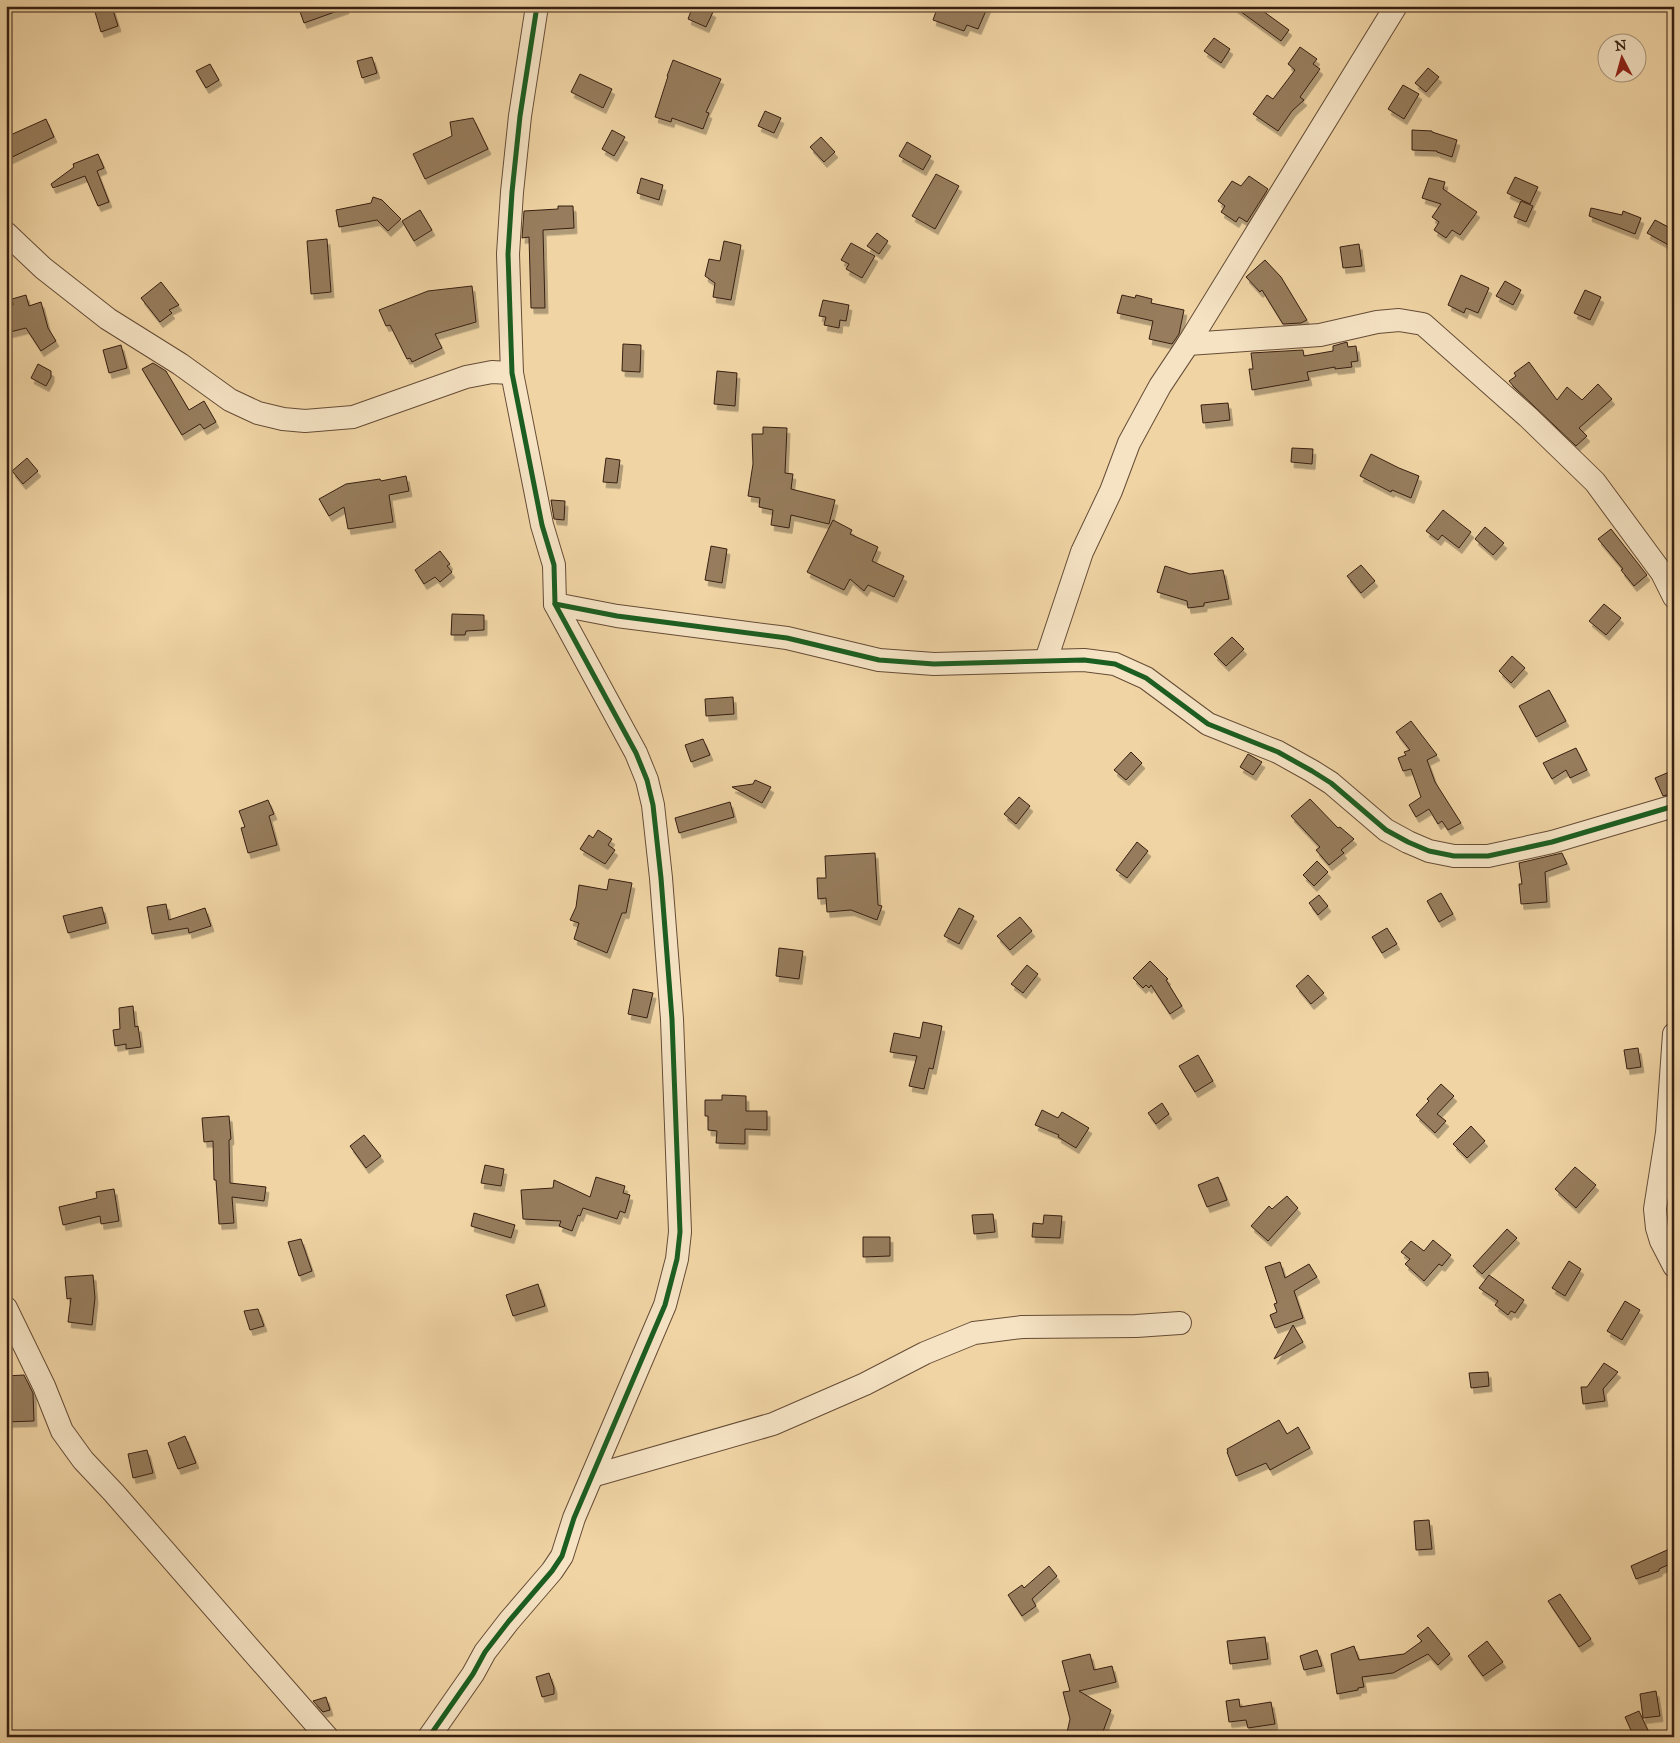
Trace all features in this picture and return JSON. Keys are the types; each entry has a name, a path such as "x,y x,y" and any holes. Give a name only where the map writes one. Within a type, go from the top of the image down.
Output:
{"street":[{"path":"429,1737 473,1674 485,1652 552,1571 562,1556 574,1518 665,1305 678,1260 680,1232 672,1019 653,805 647,780 636,753 555,604 554,565 542,525 512,373 508,254 512,192 520,116 537,6"},
{"path":"1046,660 1082,552 1110,491 1129,443 1160,386 1188,344 1396,6"},
{"path":"6,233 43,268 108,319 180,364 230,400 258,413 283,419 305,421 353,417 466,377 492,372 512,373"},
{"path":"1188,344 1320,335 1377,322 1399,320 1423,324 1528,417 1595,482 1662,573 1674,597"},
{"path":"555,604 617,616 787,638 879,660 934,664 1084,660 1115,664 1146,678 1208,724 1278,752 1312,771 1331,783 1386,830 1429,851 1454,856 1488,856 1552,842 1674,806"},
{"path":"1674,1034 1667,1133 1655,1209 1657,1228 1661,1241 1674,1266"},
{"path":"6,1308 44,1386 62,1431 83,1460 327,1737"},
{"path":"592,1476 773,1424 865,1384 925,1353 974,1333 1022,1327 1136,1326 1180,1323"}],"building":[{"path":"298,6 346,6 346,8 304,23"},
{"path":"693,6 701,6 713,12 706,27 688,19"},
{"path":"938,6 988,6 978,29 967,25 964,31 933,20"},
{"path":"1233,6 1256,6 1289,30 1281,41"},
{"path":"112,7 118,26 101,32 95,12"},
{"path":"1214,38 1230,49 1221,63 1204,51"},
{"path":"1300,47 1317,59 1313,64 1320,69 1300,97 1304,100 1292,111 1278,131 1253,114 1267,95 1273,99 1295,70 1288,64"},
{"path":"372,57 377,73 362,78 357,61"},
{"path":"673,60 721,79 706,112 709,113 703,129 672,118 671,122 655,117"},
{"path":"210,64 219,80 206,88 196,71"},
{"path":"1428,68 1439,77 1426,92 1415,83"},
{"path":"580,74 612,89 603,108 571,92"},
{"path":"1403,85 1419,94 1404,119 1388,109"},
{"path":"765,111 781,118 774,133 758,126"},
{"path":"473,118 488,149 425,179 413,154 452,136 450,122"},
{"path":"46,119 54,137 6,160 6,137"},
{"path":"612,130 625,137 614,156 602,149"},
{"path":"1412,130 1432,131 1457,140 1452,157 1437,151 1412,150"},
{"path":"821,137 835,152 824,162 810,147"},
{"path":"907,142 931,156 923,170 899,156"},
{"path":"98,154 104,168 97,171 109,202 98,206 85,176 53,188 51,184 74,167 73,164"},
{"path":"936,174 959,186 935,229 912,216"},
{"path":"1249,176 1268,189 1247,222 1239,217 1236,222 1221,212 1225,206 1218,201 1232,181 1241,186"},
{"path":"1515,177 1538,187 1530,204 1507,193"},
{"path":"641,178 663,185 659,200 637,193"},
{"path":"1429,178 1445,182 1443,189 1477,212 1460,235 1452,230 1446,238 1434,230 1439,222 1432,217 1441,204 1422,198"},
{"path":"373,197 382,200 401,219 388,231 377,220 339,227 336,210 371,203"},
{"path":"1521,201 1533,206 1526,222 1514,217"},
{"path":"558,206 573,206 574,228 543,230 545,308 531,308 529,237 522,238 524,211 558,209"},
{"path":"1591,208 1622,215 1623,211 1641,218 1635,234 1589,216"},
{"path":"420,210 432,230 414,241 402,221"},
{"path":"1655,220 1674,230 1674,248 1647,233"},
{"path":"877,233 888,241 879,254 867,246"},
{"path":"327,239 331,292 311,294 307,241"},
{"path":"724,241 741,245 731,300 713,297 715,283 705,276 709,259 720,261"},
{"path":"851,243 875,256 862,278 846,269 849,264 841,260"},
{"path":"1359,244 1362,266 1343,268 1340,247"},
{"path":"1265,260 1281,277 1307,320 1301,323 1283,324 1262,290 1260,292 1246,277"},
{"path":"1461,275 1489,288 1478,313 1466,308 1464,313 1448,305"},
{"path":"1505,281 1521,290 1513,305 1496,296"},
{"path":"161,282 179,305 169,310 172,313 160,322 141,298"},
{"path":"472,286 476,322 435,334 442,348 412,362 410,358 407,359 390,325 386,326 379,310 428,291"},
{"path":"1585,290 1601,297 1590,320 1574,313"},
{"path":"26,295 29,306 41,302 48,328 56,341 41,351 26,328 6,333 6,307 13,305 12,299"},
{"path":"1122,295 1135,298 1136,295 1152,299 1151,303 1184,310 1179,334 1172,344 1149,339 1153,321 1117,313"},
{"path":"823,300 849,305 846,321 840,320 839,328 824,325 826,317 819,316"},
{"path":"1347,342 1348,347 1356,346 1358,361 1351,362 1352,367 1335,369 1335,367 1307,372 1309,380 1252,390 1249,369 1253,369 1251,353 1303,350 1304,356 1333,351 1333,346"},
{"path":"623,344 641,345 640,372 622,371"},
{"path":"121,345 127,368 109,373 103,350"},
{"path":"1529,362 1557,400 1567,387 1582,400 1598,384 1612,399 1579,428 1587,436 1576,446 1509,381 1516,376 1514,373"},
{"path":"153,363 166,371 189,410 204,401 216,422 204,429 200,424 182,435 142,369"},
{"path":"38,364 51,371 51,377 46,386 31,378"},
{"path":"717,371 737,373 735,406 714,404"},
{"path":"1228,403 1230,420 1203,423 1201,405"},
{"path":"763,427 787,428 785,473 793,474 791,489 835,500 829,524 791,515 789,528 771,525 773,510 759,507 760,498 748,496 753,464 752,434 763,434"},
{"path":"1292,448 1313,449 1312,464 1291,462"},
{"path":"1371,454 1419,476 1411,498 1392,490 1391,492 1360,476"},
{"path":"27,458 38,471 23,484 12,471"},
{"path":"606,458 620,460 617,483 603,482"},
{"path":"406,476 409,491 389,495 393,522 348,529 344,507 329,516 319,499 346,484 380,479 381,481"},
{"path":"551,500 565,501 564,520 554,519"},
{"path":"1443,510 1471,532 1459,548 1442,535 1438,540 1426,531"},
{"path":"833,520 852,530 850,534 878,547 872,561 904,576 894,597 868,585 864,591 850,579 844,590 807,572"},
{"path":"1485,527 1504,543 1493,555 1475,539"},
{"path":"1611,529 1647,575 1634,586 1621,570 1623,569 1598,539"},
{"path":"711,546 727,549 722,583 705,580"},
{"path":"440,551 450,564 447,566 452,572 440,582 435,577 424,584 415,570"},
{"path":"1361,565 1375,581 1361,593 1347,576"},
{"path":"1165,566 1190,574 1223,570 1229,599 1188,608 1187,601 1157,592"},
{"path":"1604,604 1621,618 1606,635 1589,621"},
{"path":"452,614 484,615 484,630 466,631 465,635 451,635"},
{"path":"1232,637 1244,649 1226,666 1214,654"},
{"path":"1512,656 1525,668 1511,683 1499,671"},
{"path":"1549,690 1566,721 1536,737 1519,706"},
{"path":"733,697 734,714 706,716 705,699"},
{"path":"1411,721 1437,755 1427,760 1435,782 1461,823 1448,830 1442,821 1438,824 1429,809 1416,817 1409,805 1421,797 1411,769 1403,771 1398,758 1406,755 1404,752 1410,750 1396,732"},
{"path":"703,739 710,755 691,762 685,745"},
{"path":"1576,748 1587,770 1570,778 1566,770 1552,779 1543,763"},
{"path":"1131,752 1142,763 1126,780 1114,770"},
{"path":"1248,754 1262,762 1253,775 1240,767"},
{"path":"1674,770 1674,793 1663,796 1655,778"},
{"path":"755,780 771,787 762,803 732,787 753,784"},
{"path":"1019,797 1030,806 1016,824 1004,814"},
{"path":"1310,799 1338,828 1340,827 1354,839 1341,850 1344,853 1329,865 1316,850 1320,847 1291,816"},
{"path":"268,800 274,814 269,816 277,845 248,853 241,828 245,827 239,811"},
{"path":"730,802 734,817 679,833 675,818"},
{"path":"598,830 612,839 608,845 615,850 605,864 580,849 589,835 593,838"},
{"path":"1137,842 1148,851 1127,878 1116,870"},
{"path":"875,853 878,905 882,906 877,920 851,910 827,912 826,898 818,899 817,878 826,878 825,856"},
{"path":"1562,853 1567,864 1545,872 1547,902 1521,904 1519,884 1522,884 1519,863"},
{"path":"1317,861 1328,872 1314,886 1303,875"},
{"path":"609,879 632,883 626,913 622,913 607,953 574,939 579,923 570,920 576,907 579,885 607,890"},
{"path":"1441,893 1453,914 1439,922 1427,901"},
{"path":"1319,895 1328,906 1318,915 1309,903"},
{"path":"166,904 169,920 205,908 211,926 189,933 188,928 152,934 147,907"},
{"path":"102,907 106,923 68,933 63,916"},
{"path":"959,908 974,916 959,944 944,936"},
{"path":"1020,917 1032,931 1010,950 997,936"},
{"path":"1387,928 1397,944 1382,953 1372,937"},
{"path":"779,948 803,951 799,979 776,976"},
{"path":"1150,961 1168,979 1166,980 1182,1006 1170,1014 1151,985 1149,988 1146,985 1143,988 1133,978"},
{"path":"1027,965 1038,974 1023,993 1011,984"},
{"path":"1308,975 1324,993 1311,1004 1296,986"},
{"path":"633,989 653,993 647,1018 628,1014"},
{"path":"133,1006 135,1027 138,1026 141,1047 126,1049 126,1044 115,1046 113,1030 120,1029 119,1008"},
{"path":"923,1022 942,1026 933,1069 929,1068 924,1089 909,1086 917,1056 890,1052 894,1033 920,1038"},
{"path":"1638,1048 1641,1067 1627,1069 1624,1050"},
{"path":"1198,1055 1213,1081 1195,1092 1179,1066"},
{"path":"1441,1084 1454,1096 1437,1114 1446,1121 1435,1133 1416,1115"},
{"path":"722,1095 746,1096 746,1111 767,1111 767,1130 745,1129 745,1144 716,1143 717,1131 708,1130 708,1116 705,1116 705,1100 722,1100"},
{"path":"1162,1103 1169,1114 1156,1124 1148,1113"},
{"path":"1042,1110 1058,1118 1062,1112 1089,1128 1076,1148 1058,1137 1059,1135 1035,1125"},
{"path":"229,1116 231,1139 229,1140 230,1183 266,1187 264,1201 232,1197 234,1223 219,1224 216,1180 214,1180 213,1141 204,1142 202,1118"},
{"path":"1471,1126 1485,1141 1467,1158 1453,1144"},
{"path":"364,1135 381,1156 366,1168 350,1146"},
{"path":"485,1165 504,1169 501,1186 481,1183"},
{"path":"1575,1167 1596,1185 1576,1208 1555,1189"},
{"path":"596,1177 625,1186 623,1193 630,1195 625,1213 620,1211 617,1219 583,1208 572,1231 559,1226 561,1221 523,1219 521,1190 553,1188 554,1180 590,1197"},
{"path":"1218,1177 1227,1200 1207,1207 1198,1185"},
{"path":"114,1189 119,1221 101,1224 100,1216 63,1225 59,1207 97,1198 96,1192"},
{"path":"1287,1196 1298,1208 1268,1241 1251,1226 1269,1206 1272,1209"},
{"path":"474,1213 515,1225 511,1238 471,1226"},
{"path":"993,1214 995,1232 974,1234 972,1215"},
{"path":"1044,1215 1062,1216 1060,1238 1032,1237 1033,1223 1043,1224"},
{"path":"1507,1229 1517,1238 1482,1274 1473,1266"},
{"path":"863,1237 890,1237 890,1256 863,1257"},
{"path":"301,1239 312,1271 299,1276 288,1242"},
{"path":"1433,1240 1451,1255 1442,1266 1439,1264 1424,1281 1405,1264 1410,1259 1401,1252 1411,1241 1424,1251"},
{"path":"1569,1261 1581,1269 1565,1296 1552,1288"},
{"path":"1280,1262 1285,1278 1309,1264 1317,1277 1294,1291 1303,1318 1275,1328 1270,1315 1277,1312 1274,1304 1277,1303 1265,1267"},
{"path":"93,1275 95,1298 92,1325 68,1322 71,1298 67,1299 65,1277"},
{"path":"1489,1275 1524,1300 1515,1313 1511,1311 1508,1315 1495,1305 1498,1301 1479,1288"},
{"path":"538,1284 545,1306 513,1316 506,1295"},
{"path":"1625,1301 1640,1310 1622,1340 1607,1331"},
{"path":"258,1309 264,1326 250,1330 244,1311"},
{"path":"1293,1325 1303,1342 1274,1359"},
{"path":"1604,1363 1618,1372 1603,1389 1605,1401 1583,1404 1581,1387 1587,1387"},
{"path":"1488,1372 1489,1386 1471,1388 1469,1373"},
{"path":"24,1375 33,1393 34,1421 6,1422 6,1376"},
{"path":"1279,1420 1287,1434 1298,1427 1310,1448 1270,1470 1266,1463 1236,1476 1227,1449"},
{"path":"185,1436 196,1463 178,1469 168,1443"},
{"path":"147,1450 153,1473 133,1478 128,1454"},
{"path":"1429,1520 1432,1549 1416,1550 1414,1521"},
{"path":"1674,1547 1674,1562 1659,1569 1659,1571 1636,1579 1631,1566"},
{"path":"1049,1566 1057,1576 1032,1599 1036,1606 1022,1616 1008,1595 1022,1585 1024,1588"},
{"path":"1560,1594 1591,1639 1579,1647 1548,1601"},
{"path":"1428,1627 1450,1654 1438,1665 1428,1654 1393,1673 1362,1677 1364,1687 1337,1694 1331,1654 1354,1646 1359,1660 1404,1654 1422,1641 1417,1636"},
{"path":"1265,1637 1268,1659 1230,1664 1227,1641"},
{"path":"1487,1641 1503,1662 1483,1676 1468,1656"},
{"path":"1317,1650 1322,1666 1304,1670 1300,1656"},
{"path":"1090,1654 1094,1670 1112,1666 1116,1682 1079,1691 1111,1710 1101,1737 1066,1737 1070,1719 1063,1692 1070,1691 1062,1661"},
{"path":"549,1673 554,1694 542,1697 536,1677"},
{"path":"1656,1691 1660,1716 1643,1718 1640,1694"},
{"path":"326,1697 330,1710 323,1712 313,1701"},
{"path":"1239,1699 1240,1707 1271,1702 1275,1724 1248,1728 1246,1720 1229,1722 1226,1701"},
{"path":"1639,1711 1651,1737 1634,1737 1625,1717"}],"cycle path":[{"path":"537,6 520,116 508,254 512,373 542,525 554,565 555,604 617,616 787,638 879,660 934,664 1084,660 1115,664 1146,678 1208,724 1278,752 1312,771 1331,783 1386,830 1429,851 1454,856 1488,856 1552,842 1674,806"},
{"path":"429,1737 473,1674 485,1652 552,1571 562,1556 574,1518 665,1305 677,1259 680,1232 672,1019 661,878 653,805 647,780 636,753 555,604"}]}
